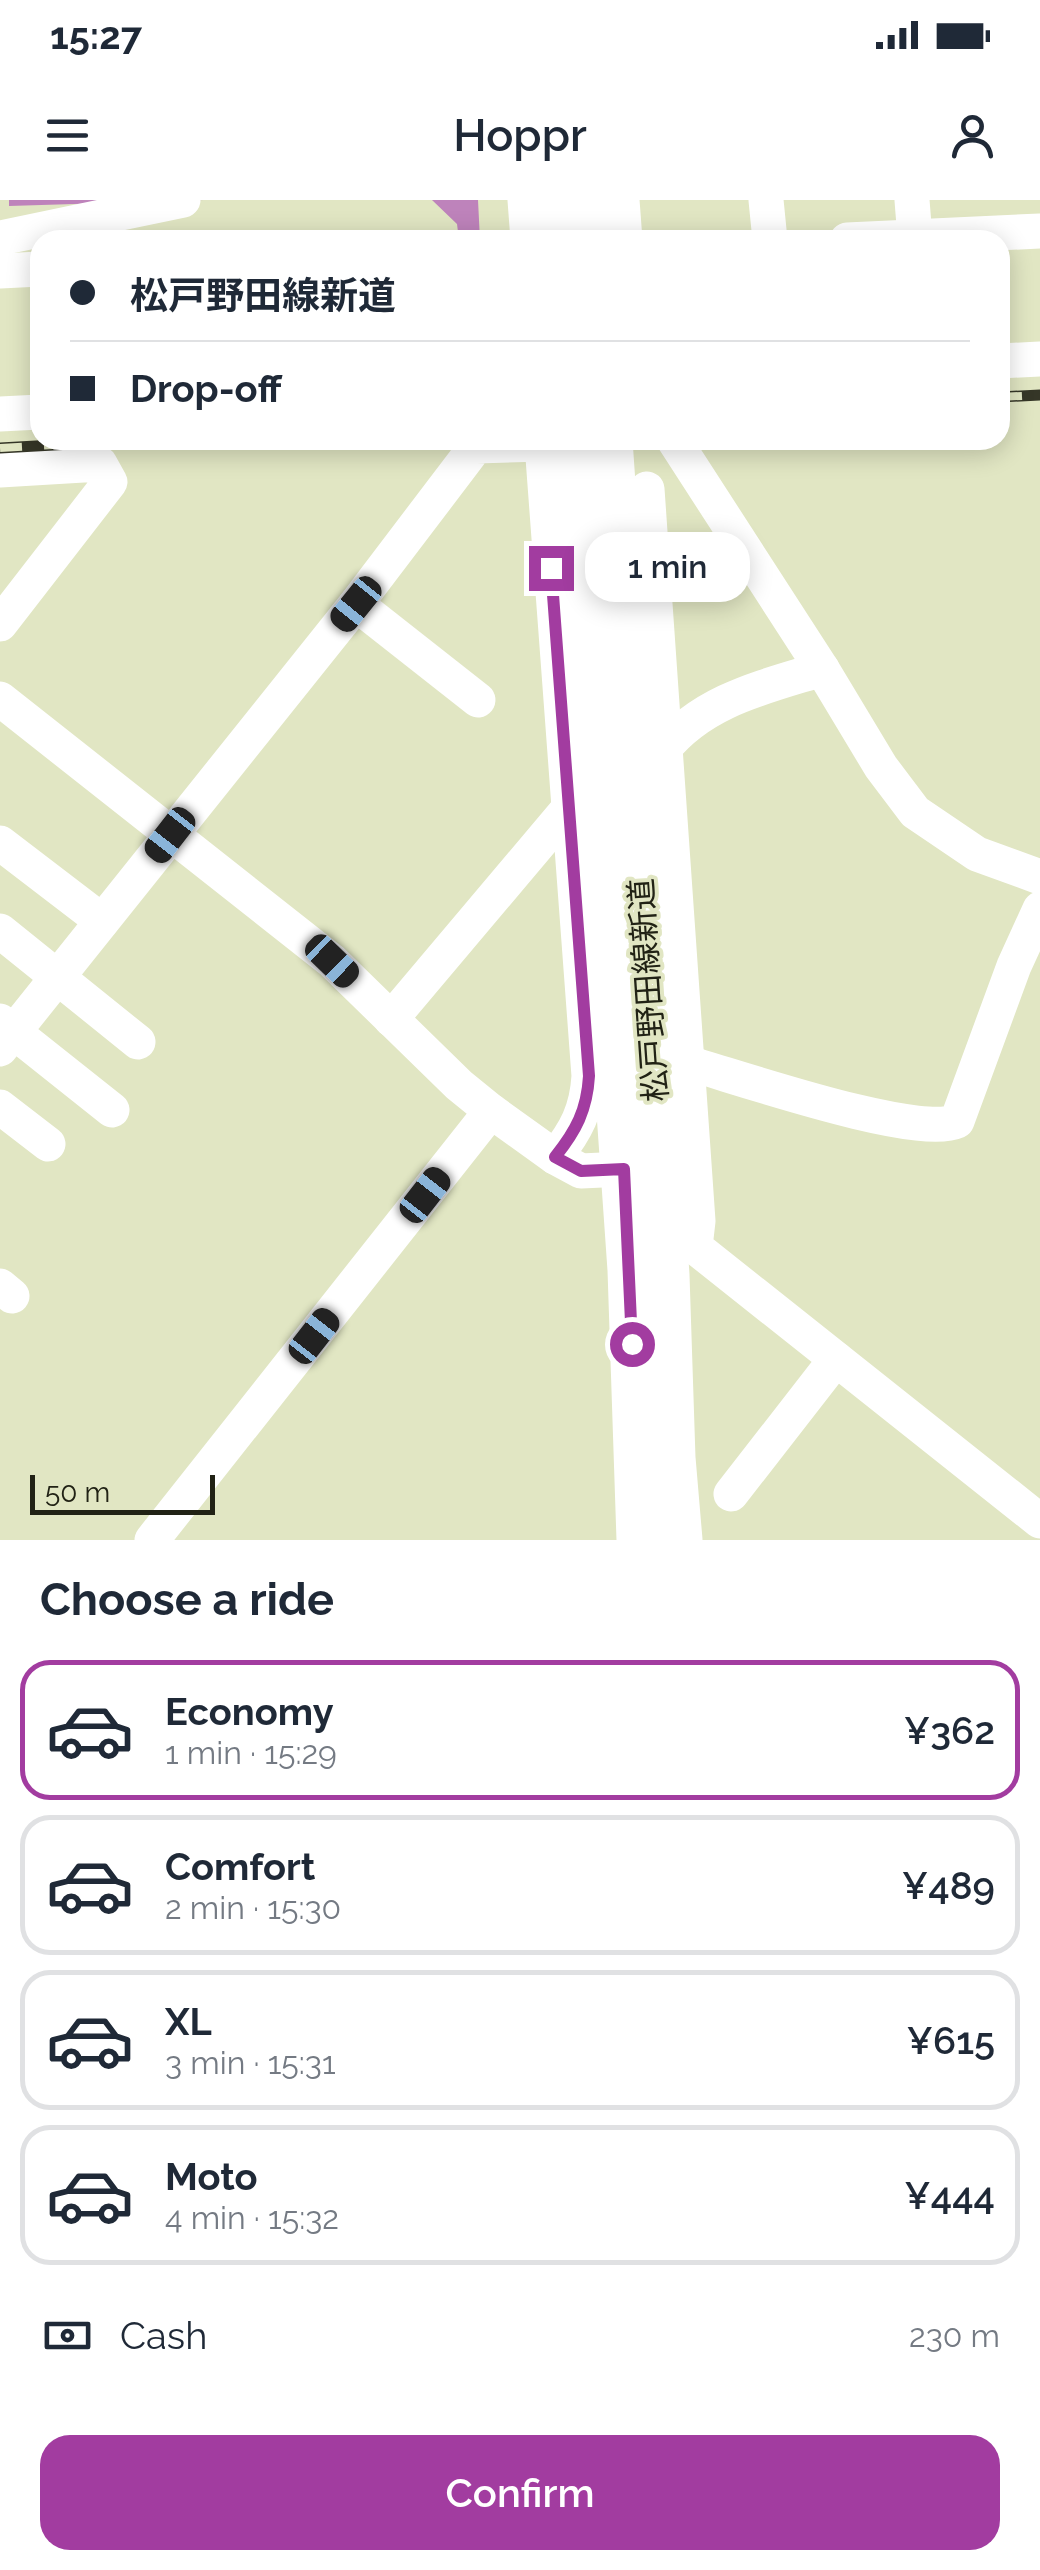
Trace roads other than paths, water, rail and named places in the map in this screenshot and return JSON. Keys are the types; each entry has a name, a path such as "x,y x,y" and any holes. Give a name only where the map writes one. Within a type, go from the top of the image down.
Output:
{"main road":[{"path":"556,200 593,228"},
{"name":"松戸野田線新道","path":"574,450 602,592 668,1274 673,1458 680,1540"},
{"name":"松戸野田線新道","path":"609,450 602,592 640,1540"}],"street":[{"path":"39,230 183,200"},
{"path":"524,200 527,230"},
{"path":"766,200 769,230"},
{"path":"912,200 914,230"},
{"path":"1010,233 1040,231"},
{"path":"0,238 30,232"},
{"path":"0,272 30,270"},
{"path":"1010,360 1040,359"},
{"path":"0,414 30,412"},
{"path":"112,1110 5,1034 58,976 356,604 473,450"},
{"path":"542,450 571,768 569,808 589,1076 588,1103 574,1134 555,1157"},
{"path":"545,494 662,488 682,454 882,767 915,812 977,854 1040,876"},
{"path":"0,470 100,464 110,482 0,624"},
{"path":"646,489 659,756 688,1063 698,1221 696,1246 1040,1521"},
{"path":"356,604 478,700"},
{"path":"659,756 676,735 731,697 822,669"},
{"path":"0,699 332,961 458,1085 491,1111 581,1171 624,1169"},
{"path":"391,1019 569,808"},
{"path":"0,843 102,921"},
{"path":"688,1063 840,1107 926,1126 946,1125 957,1120 1014,966 1040,909"},
{"path":"0,931 138,1042"},
{"path":"0,1107 48,1144"},
{"path":"152,1540 491,1111"},
{"path":"731,1494 836,1359"}],"railway":[{"path":"1010,396 1040,395"},
{"path":"0,448 30,446"}]}
